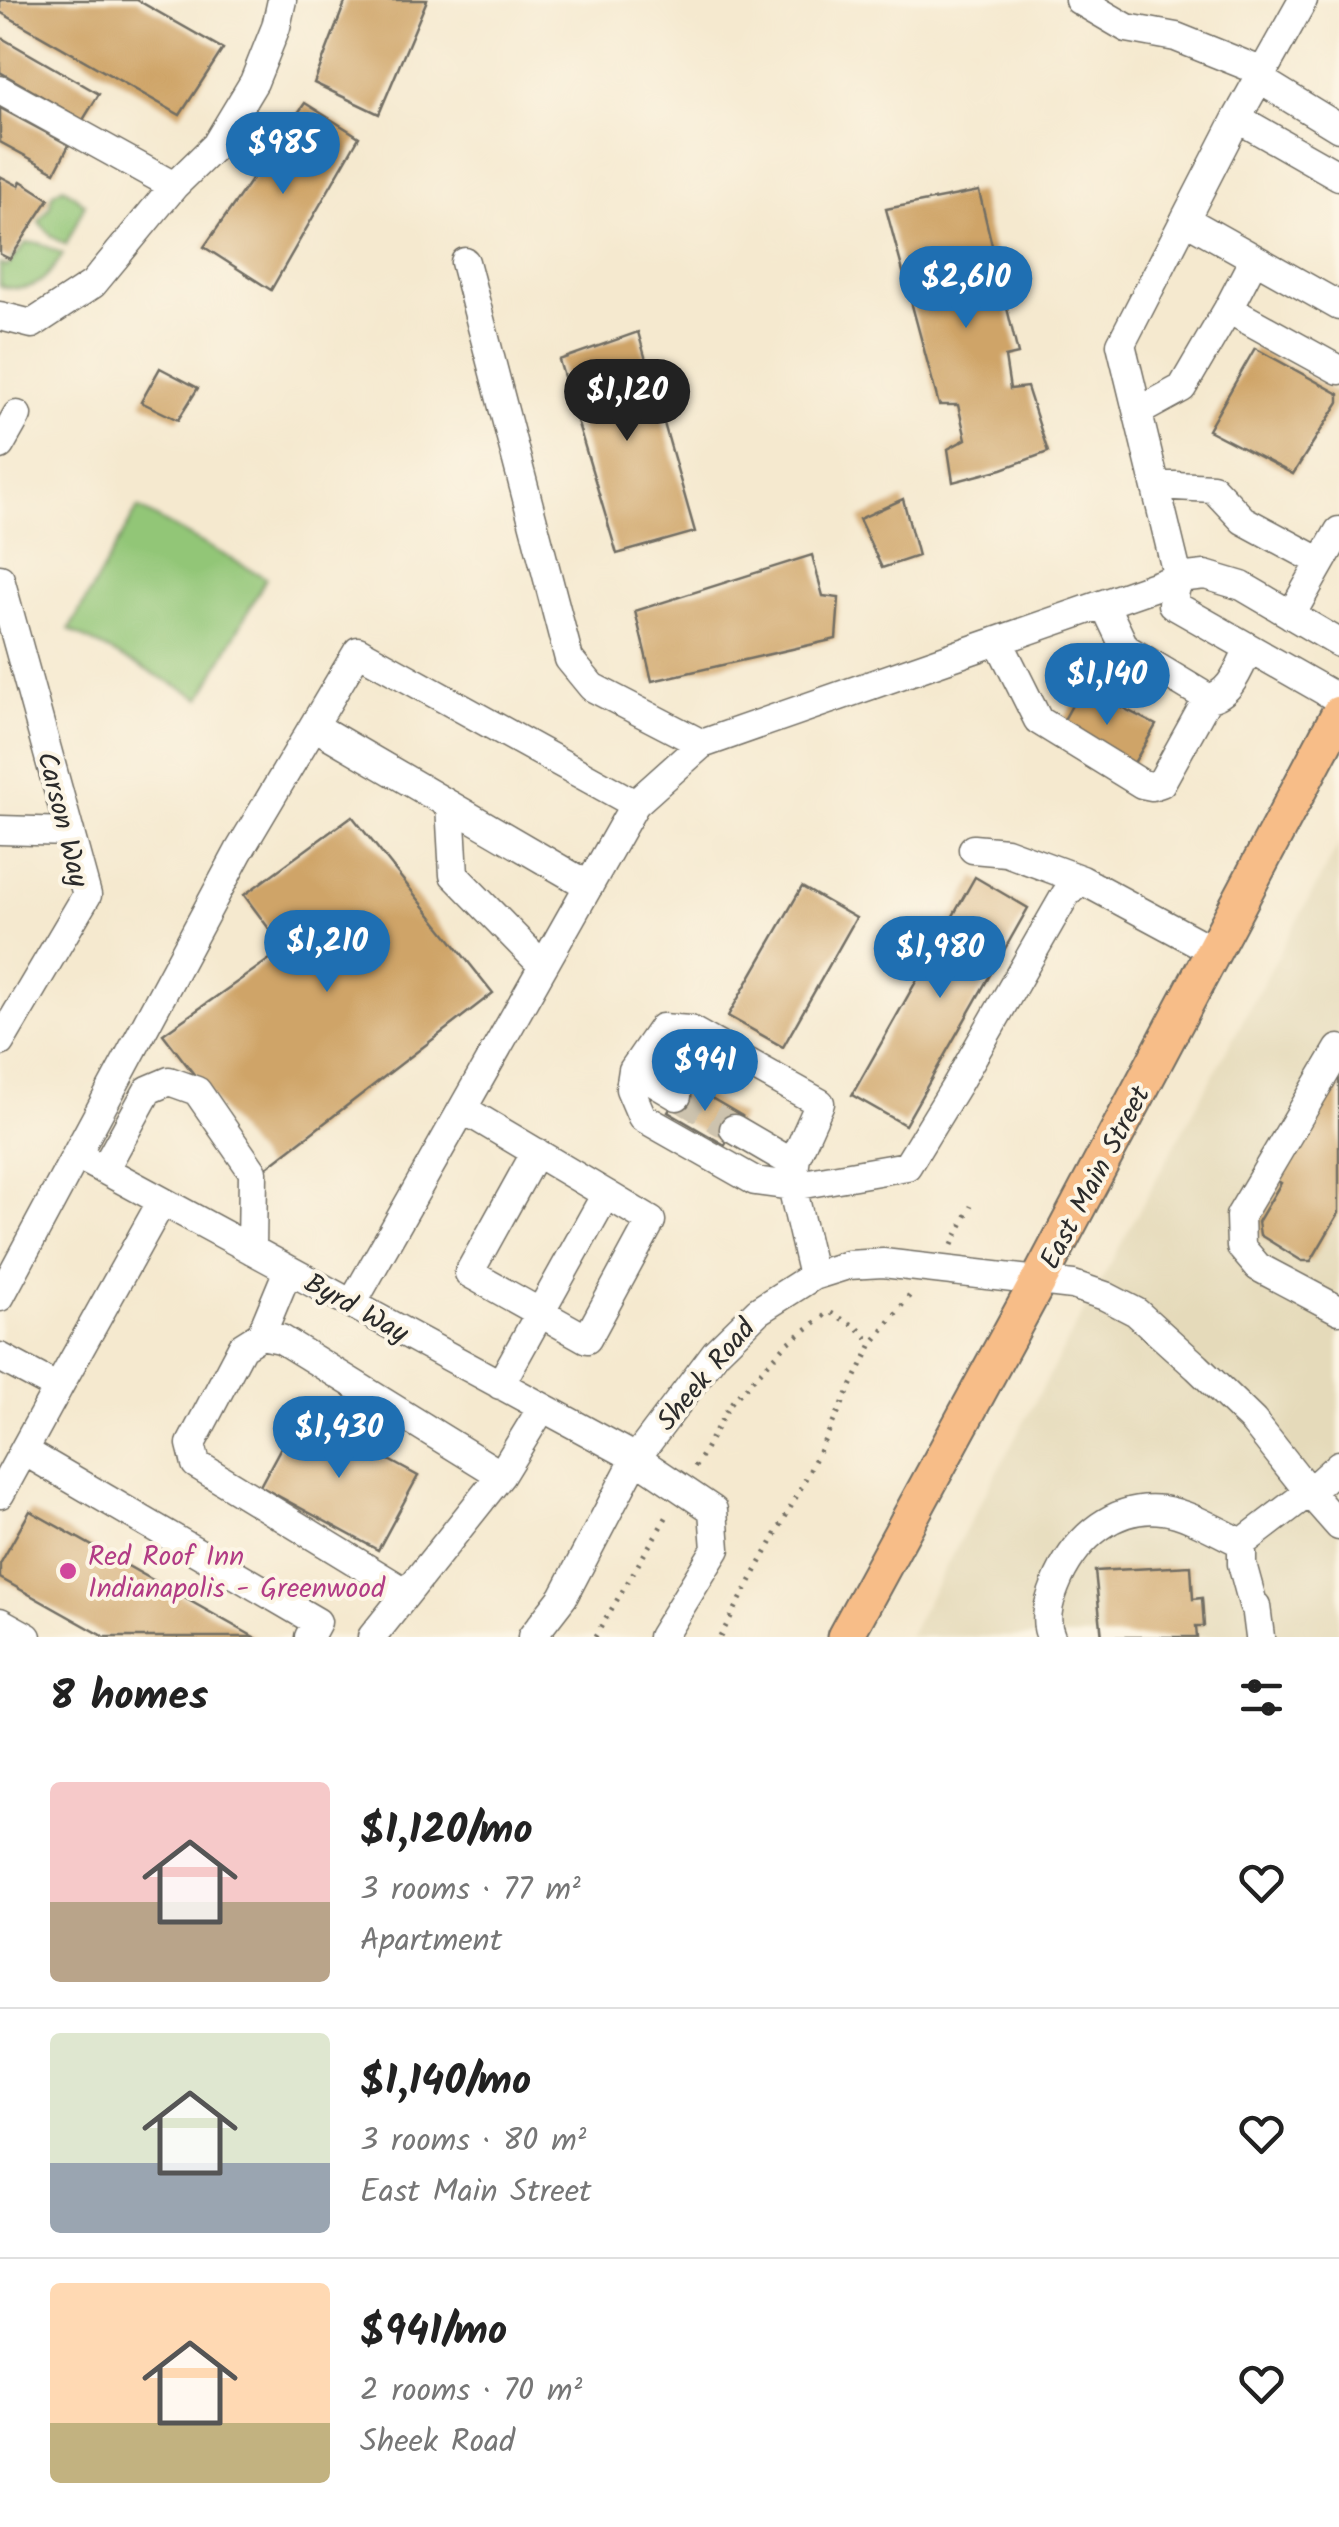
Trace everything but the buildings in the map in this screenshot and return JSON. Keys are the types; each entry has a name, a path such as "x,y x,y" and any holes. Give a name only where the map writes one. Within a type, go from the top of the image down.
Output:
{"main road":[{"name":"East Main Street","path":"844,1637 1039,1280 1339,714"}],"street":[{"path":"0,316 32,324 94,284 174,186 216,146 254,82 276,27 282,0"},
{"path":"1078,0 1127,28 1176,36 1261,76 1339,128"},
{"path":"1303,0 1237,118 1121,344 1178,578 1172,604 1339,699"},
{"path":"0,90 174,186"},
{"path":"1237,118 1339,176"},
{"path":"1186,220 1339,306"},
{"path":"1138,412 1182,388 1254,259"},
{"path":"465,262 569,659 592,687 702,744"},
{"path":"1228,309 1339,370"},
{"path":"0,445 17,415"},
{"path":"1156,485 1213,488 1244,520 1321,562"},
{"path":"1292,616 1339,530"},
{"path":"352,1304 635,804 702,744 1178,578 1205,574 1242,586 1339,643"},
{"name":"Carson Way","path":"0,579 87,895 0,1042"},
{"path":"1104,604 1125,648 1208,698 1226,691 1250,648"},
{"path":"999,642 1038,720 1142,784 1161,783 1208,698"},
{"path":"0,1297 239,851 358,651 635,804"},
{"path":"314,726 588,886"},
{"path":"450,805 454,875 543,966"},
{"path":"0,830 70,832"},
{"path":"973,849 1006,852 1082,880 1212,950"},
{"path":"794,1174 820,1103 690,1030 662,1028 634,1070 630,1088 642,1117 755,1181 794,1174 907,1166 1066,894 1082,880"},
{"path":"1339,1050 1240,1216 1241,1247 1258,1267 1339,1310"},
{"path":"634,1070 677,1096"},
{"path":"104,1170 148,1090 169,1081 197,1091 253,1172 252,1250"},
{"path":"462,1109 536,1152 652,1221 587,1340 469,1272 536,1152"},
{"path":"734,1128 782,1158 794,1174 813,1276"},
{"name":"Byrd Way","path":"78,1155 636,1458 713,1510 716,1548 662,1637"},
{"path":"500,1385 606,1194"},
{"path":"0,1494 162,1201"},
{"name":"Sheek Road","path":"532,1637 563,1597 636,1458 716,1352 758,1311 813,1276 848,1266 883,1264 1073,1285 1136,1312 1253,1421 1339,1526"},
{"path":"288,1270 261,1336 242,1347 191,1444 196,1464 406,1592"},
{"path":"261,1336 282,1339 501,1475"},
{"path":"0,1357 58,1388"},
{"path":"372,1637 501,1475 542,1408"},
{"path":"24,1452 316,1622 317,1635"},
{"path":"1242,1543 1339,1465"},
{"path":"1050,1637 1047,1615 1068,1559 1089,1533 1113,1518 1133,1511 1162,1510 1242,1543"},
{"path":"1242,1543 1242,1564 1253,1604 1281,1637"},
{"path":"1256,1606 1260,1637"},
{"path":"0,1622 27,1637"}],"path":[{"path":"720,1637 800,1490 872,1344 902,1304"},
{"path":"594,1637 648,1552 731,1403 787,1344 829,1312 857,1327 872,1344"}],"shaded area":[{"path":"1339,844 1339,1637 908,1637 1038,1396"}],"green space":[{"path":"63,187 85,204 66,245 39,222 50,206 52,194"},
{"path":"26,243 39,243 63,254 38,283 22,288 0,286 0,263 7,267"},
{"path":"138,508 266,578 201,698 69,630"}],"tunnel":[{"path":"677,1096 734,1129"}],"place":[{"name":"Red Roof Inn Indianapolis - Greenwood","path":"68,1571"}]}
